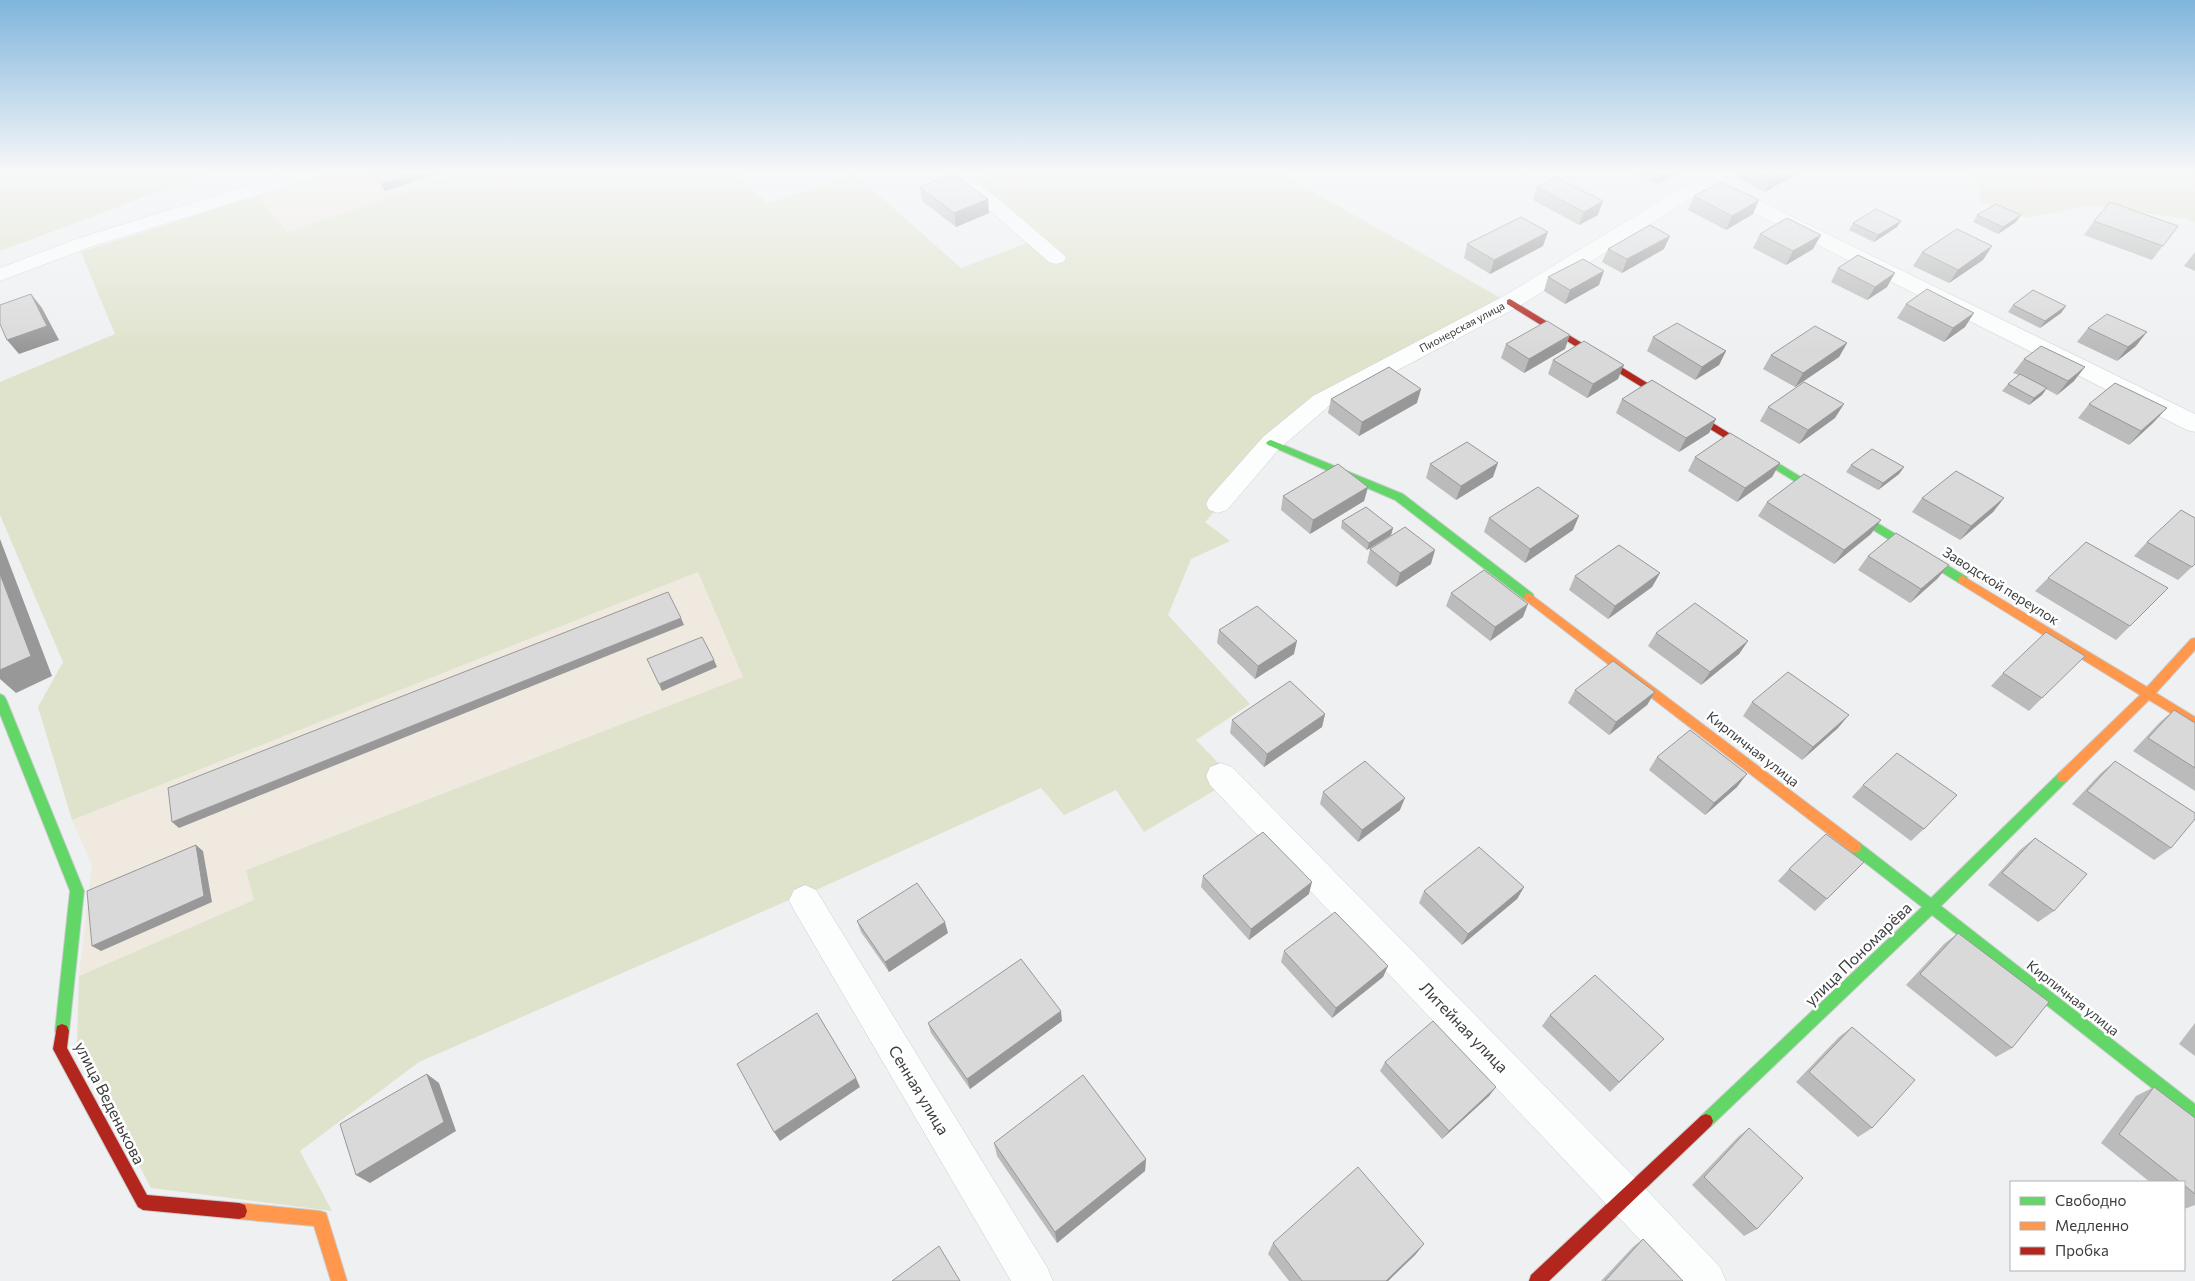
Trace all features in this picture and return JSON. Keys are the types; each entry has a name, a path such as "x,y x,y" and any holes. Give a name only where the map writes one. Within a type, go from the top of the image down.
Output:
{"street":[{"path":"0,275 86,242 126,230"},
{"path":"1023,230 1056,258"},
{"name":"Пионерская улица","path":"1218,504 1271,443 1322,401 1510,302 1625,230"},
{"path":"1802,230 2195,424"},
{"name":"Заводской переулок","path":"1510,302 2195,723"},
{"name":"Кирпичная улица","path":"1271,443 1399,497 1932,906 2195,1113"},
{"name":"улица Пономарёва","path":"1536,1281 1628,1196 1932,906 2148,694 2195,642"},
{"name":"улица Веденькова","path":"0,699 77,891 60,1049 143,1202 320,1218 338,1281"},
{"name":"Литейная улица","path":"1220,776 1628,1196 1706,1281"},
{"name":"Сенная улица","path":"805,900 1033,1281"}],"shaded area":[{"path":"698,572 743,677 246,870 255,900 79,976 92,865 72,820"}],"green space":[{"path":"0,230 57,230 0,251"},
{"path":"151,230 285,230 287,232 294,230 918,230 961,268 1032,241 1021,230 1380,230 1504,300 1319,396 1205,522 1230,541 1191,559 1168,615 1250,704 1196,740 1234,779 1144,832 1116,790 1064,815 1041,788 816,890 789,900 419,1062 300,1151 332,1211 151,1188 77,1046 79,976 254,900 246,870 743,677 698,572 72,820 38,707 63,662 0,515 0,382 115,334 81,252"}],"building":[{"path":"1495,230 1544,230 1548,232 1494,260 1467,244"},
{"path":"1642,230 1659,230 1670,236 1627,259 1608,249"},
{"path":"1767,230 1811,230 1821,235 1793,251 1760,234"},
{"path":"1867,230 1887,230 1878,235"},
{"path":"1956,230 1992,246 1958,270 1922,252"},
{"path":"2118,230 2175,230 2163,246"},
{"path":"1858,255 1895,273 1875,287 1838,268"},
{"path":"1583,259 1604,271 1570,290 1548,277"},
{"path":"1927,289 1974,313 1953,328 1906,304"},
{"path":"2033,290 2066,306 2045,321 2013,305"},
{"path":"31,294 47,326 7,340 0,324 0,305"},
{"path":"2107,314 2147,332 2128,347 2088,328"},
{"path":"1547,321 1570,335 1529,359 1506,344"},
{"path":"1677,323 1726,351 1702,367 1653,337"},
{"path":"1815,326 1847,343 1803,373 1771,355"},
{"path":"1584,341 1624,365 1593,384 1553,360"},
{"path":"2041,346 2085,367 2068,381 2024,359"},
{"path":"1389,367 1421,389 1362,422 1331,399"},
{"path":"2020,374 2047,388 2034,398 2008,384"},
{"path":"1652,380 1716,419 1686,438 1622,399"},
{"path":"1804,382 1844,404 1808,430 1768,407"},
{"path":"2115,383 2167,408 2141,431 2089,404"},
{"path":"1730,433 1780,463 1745,488 1695,457"},
{"path":"1467,442 1498,463 1461,486 1430,464"},
{"path":"1872,449 1904,467 1883,483 1851,465"},
{"path":"1338,464 1368,487 1313,520 1283,496"},
{"path":"1956,471 2004,498 1971,526 1922,498"},
{"path":"1804,474 1881,520 1844,550 1767,502"},
{"path":"1538,487 1579,516 1530,549 1489,518"},
{"path":"1366,507 1393,528 1369,543 1342,521"},
{"path":"2181,510 2195,518 2195,564 2192,567 2147,542"},
{"path":"1405,527 1435,550 1400,573 1370,549"},
{"path":"1896,533 1949,565 1921,589 1868,556"},
{"path":"2086,542 2168,588 2130,626 2048,578"},
{"path":"1619,545 1660,573 1615,606 1575,576"},
{"path":"1484,570 1528,604 1495,627 1451,593"},
{"path":"0,574 31,656 0,670"},
{"path":"668,592 681,618 172,822 168,788"},
{"path":"1695,603 1748,641 1710,672 1656,633"},
{"path":"1257,606 1297,641 1258,666 1219,630"},
{"path":"2046,632 2085,656 2042,698 2003,673"},
{"path":"702,637 714,660 659,684 647,659"},
{"path":"1613,661 1655,692 1616,722 1575,690"},
{"path":"1788,672 1849,715 1813,747 1752,702"},
{"path":"1290,681 1325,714 1267,754 1232,720"},
{"path":"2174,710 2195,723 2195,768 2148,738"},
{"path":"1690,730 1747,774 1714,803 1657,757"},
{"path":"1897,753 1957,795 1924,829 1863,785"},
{"path":"1365,761 1405,798 1362,830 1323,792"},
{"path":"2115,761 2195,813 2195,819 2171,848 2087,791"},
{"path":"1263,832 1312,882 1251,929 1203,876"},
{"path":"1826,834 1864,862 1827,899 1789,869"},
{"path":"2035,838 2087,874 2054,911 2002,873"},
{"path":"196,845 204,896 92,946 87,891"},
{"path":"1479,847 1524,887 1468,934 1424,891"},
{"path":"917,883 945,922 885,962 857,921"},
{"path":"1335,912 1388,966 1336,1008 1284,951"},
{"path":"1958,933 2049,1002 2012,1048 1920,974"},
{"path":"1021,959 1061,1011 967,1079 928,1023"},
{"path":"1595,975 1664,1039 1619,1082 1550,1015"},
{"path":"817,1013 856,1078 774,1132 737,1064"},
{"path":"1433,1021 1496,1087 1449,1131 1385,1062"},
{"path":"1852,1027 1915,1080 1872,1128 1809,1072"},
{"path":"427,1074 444,1122 356,1175 340,1124"},
{"path":"1083,1075 1146,1159 1055,1232 994,1143"},
{"path":"2154,1087 2195,1118 2195,1194 2185,1186 2185,1181 2179,1181 2119,1134"},
{"path":"1749,1128 1803,1178 1757,1229 1704,1177"},
{"path":"1358,1167 1424,1244 1386,1281 1302,1281 1273,1243"},
{"path":"1643,1239 1683,1281 1605,1281"},
{"path":"939,1246 960,1281 892,1281"}],"traffic: fast":[{"path":"1726,435 1963,580"},
{"path":"1271,443 1399,497 1529,597"},
{"path":"0,699 77,891 62,1031"},
{"path":"1706,1121 1932,906 2063,777"},
{"path":"1855,847 2195,1113"}],"traffic: slow":[{"path":"1963,580 2195,723"},
{"path":"1529,597 1855,847"},
{"path":"2063,777 2148,694 2195,642"},
{"path":"239,1211 320,1219 339,1281"}],"traffic: jam":[{"path":"1510,302 1726,435"},
{"path":"62,1031 60,1049 143,1202 239,1211"},
{"path":"1537,1281 1706,1121"}]}
